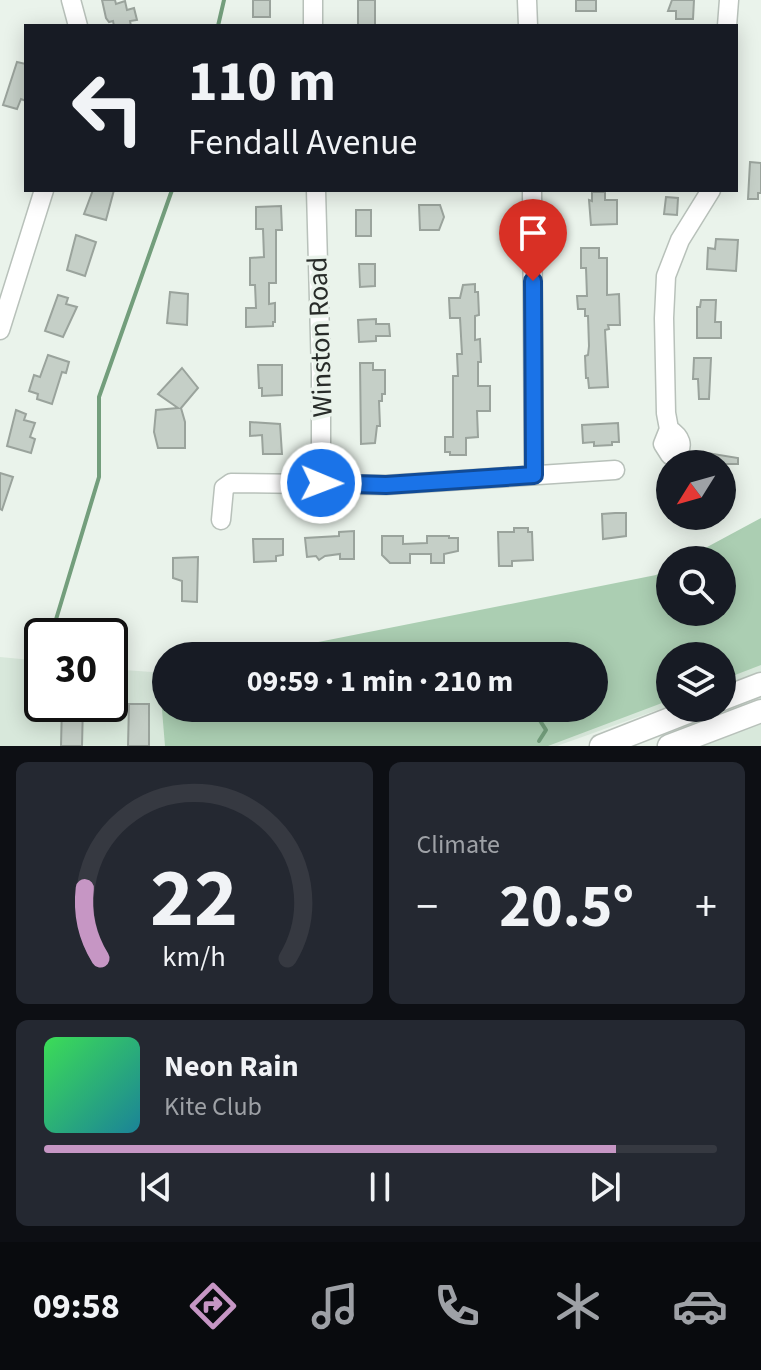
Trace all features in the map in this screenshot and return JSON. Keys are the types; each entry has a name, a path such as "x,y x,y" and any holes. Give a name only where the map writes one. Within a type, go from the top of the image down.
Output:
{"main road":[{"path":"736,694 761,684"},
{"path":"669,746 700,740 761,711"},
{"path":"601,746 662,722"}],"street":[{"path":"71,0 77,24"},
{"path":"313,0 313,24"},
{"path":"527,0 528,24"},
{"path":"727,24 729,0"},
{"path":"0,330 43,192"},
{"name":"Winston Road","path":"316,192 321,483"},
{"path":"532,192 534,475"},
{"path":"669,429 666,413 664,293 671,260 680,240 710,192"},
{"path":"221,520 224,488 231,483 386,485 615,470"}],"shaded area":[{"path":"761,535 761,746 677,746 668,722 736,722 736,642 656,642 656,711 557,746 0,746 0,657 24,659 24,722 128,722 128,670 152,672 152,722 608,722 608,648 656,620 656,626 736,626 736,551"}],"green space":[{"path":"761,518 761,665 736,675 736,642 656,642 656,705 548,746 165,746 163,722 608,722 608,642 319,642 656,575 656,626 736,626 736,546 709,546"}],"building":[{"path":"102,0 115,0 116,4 125,1 127,10 134,8 137,20 130,21 131,24 114,24 106,18"},
{"path":"253,0 270,0 270,17 253,17"},
{"path":"358,0 375,0 375,24 358,24"},
{"path":"576,0 596,0 596,11 576,11"},
{"path":"672,0 694,0 693,19 676,19 676,11 668,11"},
{"path":"17,62 24,64 24,100 21,99 17,109 3,105"},
{"path":"750,162 761,163 761,193 758,193 758,199 748,199"},
{"path":"92,192 113,192 106,220 84,214"},
{"path":"592,192 605,192 605,200 617,200 617,224 591,225 589,200 592,201"},
{"path":"666,197 678,198 677,215 664,214"},
{"path":"419,205 440,205 444,217 439,230 420,230"},
{"path":"281,206 282,230 276,230 276,283 269,283 269,304 275,303 275,322 273,326 246,327 246,308 256,308 255,285 250,285 250,258 264,257 263,229 256,229 256,207"},
{"path":"356,210 371,210 371,236 356,236"},
{"path":"76,235 96,242 85,276 67,270"},
{"path":"716,239 738,240 736,271 707,269 708,248 715,249"},
{"path":"581,248 599,248 599,258 607,258 607,295 619,294 620,325 608,325 609,329 605,330 608,387 589,388 586,378 588,316 585,316 585,309 578,309 577,296 587,296 586,268 581,268"},
{"path":"359,264 375,264 375,286 360,287"},
{"path":"475,284 479,315 475,316 475,340 480,339 481,362 478,362 478,386 490,386 490,411 477,411 478,437 466,438 466,455 450,455 450,452 445,452 445,437 453,437 453,376 458,376 457,354 462,354 460,318 450,318 449,298 460,298 463,285"},
{"path":"170,292 188,294 187,325 167,323"},
{"path":"58,295 68,298 66,304 77,307 63,337 45,331"},
{"path":"701,300 716,300 715,322 721,322 721,338 697,338 697,307 700,307"},
{"path":"376,319 376,324 389,324 390,336 376,336 376,341 359,342 358,320"},
{"path":"48,355 69,362 66,373 62,372 52,404 37,399 38,394 29,391 34,375 40,377"},
{"path":"694,358 711,358 709,399 699,399 698,379 693,379"},
{"path":"360,363 373,363 373,370 385,370 385,394 379,401 380,426 377,426 375,443 361,444"},
{"path":"258,365 282,365 282,395 262,396"},
{"path":"182,368 198,388 181,408 185,422 185,448 158,448 154,432 156,410 178,408 158,394"},
{"path":"16,410 26,414 24,420 35,423 30,437 35,439 31,453 7,446"},
{"path":"250,422 280,424 282,454 263,454 262,435 250,436"},
{"path":"618,423 619,442 594,446 594,442 583,443 582,425"},
{"path":"0,473 13,477 2,510 0,509"},
{"path":"626,513 626,536 603,539 602,514"},
{"path":"514,528 528,528 528,532 532,532 533,560 512,561 512,566 499,566 498,532 514,532"},
{"path":"354,531 354,559 340,559 340,554 319,560 316,556 307,557 305,538 339,536 339,532"},
{"path":"382,536 403,536 403,544 427,543 427,536 449,536 458,538 458,551 444,554 444,563 431,563 431,554 410,554 410,563 390,563 382,555"},
{"path":"253,539 283,539 283,555 276,556 276,561 254,562"},
{"path":"198,557 197,602 182,601 182,581 173,578 173,558"},
{"path":"129,704 149,704 149,746 128,746"},
{"path":"62,722 83,722 82,746 61,746"}],"waterway":[{"path":"218,24 224,0"},
{"path":"56,618 99,477 99,397 171,192"},
{"path":"539,741 546,730 541,722"}],"route":[{"path":"321,483 386,485 534,475 533,281"}]}
